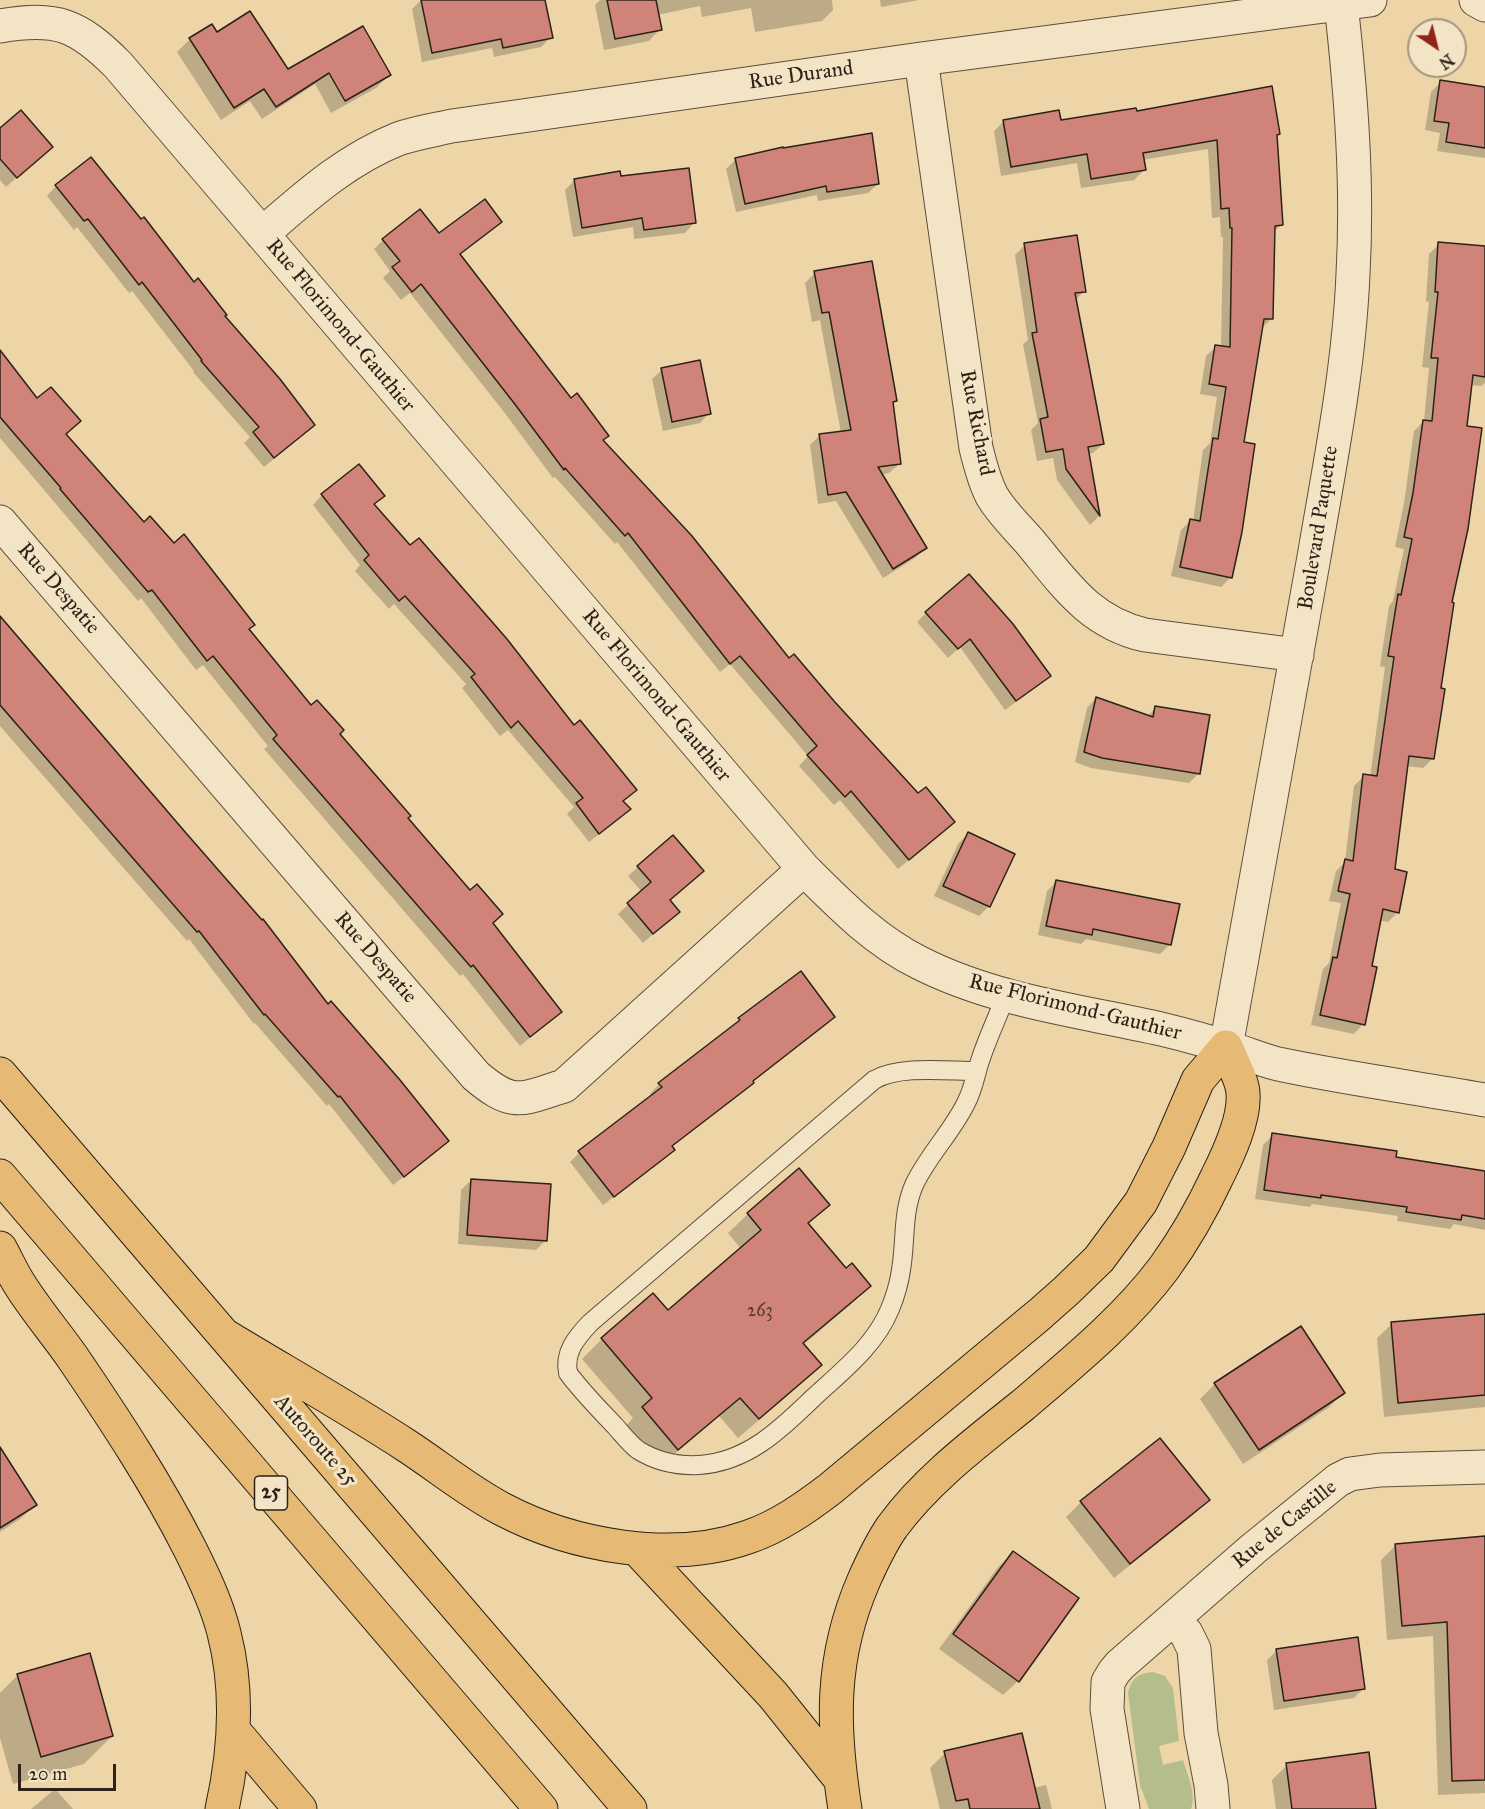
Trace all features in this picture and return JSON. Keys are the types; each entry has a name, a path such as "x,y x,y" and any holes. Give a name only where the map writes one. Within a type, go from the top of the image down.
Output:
{"highway":[{"path":"224,1335 407,1446 459,1483 522,1518 570,1536 637,1549 684,1549 727,1543 769,1529 830,1490 1040,1314 1093,1265 1141,1202 1198,1080 1226,1047 1244,1091 1244,1103 1224,1164 1193,1225 1178,1248 1143,1293 1093,1344 936,1478 908,1508 879,1549 857,1595 844,1638 836,1684 837,1744 843,1795"},
{"name":"Autoroute 25","path":"0,1074 630,1809"},
{"name":"25","path":"0,1176 541,1809"},
{"path":"0,1248 18,1282 109,1410 150,1476 200,1569 214,1601 230,1659 234,1731 222,1809"},
{"path":"637,1549 773,1695 843,1795"},
{"path":"234,1731 300,1809"}],"street":[{"path":"1476,0 1485,4"},
{"name":"Rue Durand","path":"262,234 357,159 400,138 426,131 921,59 1355,2"},
{"name":"Boulevard Paquette","path":"1226,1047 1297,655 1344,369 1353,273 1352,130 1355,2"},
{"name":"Rue Florimond-Gauthier","path":"0,26 38,22 70,28 88,38 118,65 804,869 861,924 900,952 921,963 1006,995 1164,1030 1281,1065 1485,1100"},
{"name":"Rue Richard","path":"921,59 976,448 981,468 993,497 1076,596 1093,612 1111,624 1145,635 1297,655"},
{"name":"Rue Despatie","path":"0,522 476,1076 492,1090 508,1097 525,1099 564,1086 804,869"},
{"name":"Rue de Castille","path":"1123,1809 1107,1709 1108,1682 1120,1665 1338,1480 1350,1474 1380,1470 1485,1467"},
{"path":"1173,1619 1186,1633 1194,1649 1201,1733 1211,1785 1212,1809"}],"lane":[{"path":"977,1071 904,1071 890,1073 874,1080 590,1323 578,1335 567,1356 567,1373 636,1449 664,1462 687,1465 724,1461 751,1450 794,1416 865,1348 889,1312 901,1269 908,1202 927,1162 967,1102 1006,995"}],"green space":[{"path":"1153,1672 1165,1676 1173,1688 1179,1741 1159,1746 1163,1765 1183,1760 1193,1797 1191,1809 1149,1809 1140,1785 1128,1693 1136,1678"}],"building":[{"path":"421,0 545,0 553,38 503,48 501,39 432,53"},
{"path":"607,0 656,0 662,30 615,39"},
{"path":"250,11 288,69 363,26 391,75 345,101 329,73 276,107 264,89 234,108 189,38 212,24 217,32"},
{"path":"1440,80 1485,87 1485,148 1446,142 1449,123 1434,121"},
{"path":"1272,86 1280,134 1277,135 1283,225 1275,226 1273,319 1264,319 1244,442 1255,444 1242,532 1232,578 1180,567 1190,519 1200,521 1213,438 1218,439 1226,387 1209,384 1215,345 1230,347 1232,228 1230,228 1229,208 1221,209 1217,140 1143,153 1146,170 1091,179 1087,154 1011,167 1003,120 1059,110 1061,120 1136,108 1137,111"},
{"path":"21,110 53,147 17,178 0,159 0,128"},
{"path":"872,133 879,184 827,192 826,186 745,204 735,158 783,147"},
{"path":"91,157 141,219 144,217 194,282 198,278 227,315 225,316 280,379 315,425 274,458 253,432 259,427 201,361 142,282 139,285 88,219 84,221 55,185"},
{"path":"689,168 696,223 644,230 642,218 582,228 574,179 620,171 621,176"},
{"path":"485,199 502,222 460,254 571,398 577,393 609,436 603,440 692,536 789,658 794,654 918,793 926,787 955,822 909,860 851,791 845,797 807,755 817,746 740,656 730,664 628,533 625,536 565,468 564,470 421,284 412,292 392,267 400,261 382,239 420,209 439,233"},
{"path":"1077,235 1086,292 1075,293 1104,444 1088,447 1100,516 1066,469 1063,449 1046,452 1040,419 1048,417 1032,333 1037,332 1024,243"},
{"path":"1438,242 1485,246 1485,377 1473,375 1467,426 1482,428 1468,529 1452,602 1454,603 1441,688 1445,689 1434,759 1409,756 1395,869 1407,872 1399,913 1383,909 1372,966 1377,967 1365,1025 1320,1015 1333,957 1337,958 1350,894 1338,891 1345,859 1353,861 1363,774 1377,776 1394,657 1388,656 1398,594 1401,595 1412,539 1404,537 1413,493 1423,420 1432,421 1438,358 1431,358 1438,292 1435,292"},
{"path":"872,261 897,401 893,402 901,464 878,467 927,548 893,569 846,492 828,495 819,434 851,430 829,312 822,313 814,271"},
{"path":"0,350 37,398 51,387 81,421 66,434 144,522 150,516 174,543 184,534 255,625 249,629 311,705 317,700 344,730 340,734 411,816 408,818 470,890 477,884 503,914 493,923 562,1012 530,1037 473,965 471,967 273,739 277,735 213,656 207,661 152,590 148,592 60,489 0,417"},
{"path":"700,360 711,414 672,422 661,368"},
{"path":"359,464 385,496 374,504 410,545 419,538 507,639 574,725 580,720 637,790 623,801 631,809 599,834 576,803 583,798 518,721 511,728 471,677 475,674 405,596 399,601 364,560 369,555 321,494"},
{"path":"969,574 1013,624 1051,676 1016,701 970,639 958,649 925,612"},
{"path":"0,616 263,919 328,1004 331,1001 400,1080 449,1141 404,1177 340,1096 338,1097 264,1015 199,931 197,932 0,705"},
{"path":"1096,697 1153,717 1155,706 1210,715 1200,774 1102,758 1084,752"},
{"path":"968,832 1015,854 990,907 943,886"},
{"path":"673,835 704,871 670,900 680,912 653,934 627,903 651,882 637,866"},
{"path":"1056,880 1180,904 1171,945 1093,929 1092,935 1046,926"},
{"path":"801,971 835,1017 672,1146 675,1150 614,1197 578,1151 662,1087 658,1083 740,1020 738,1018"},
{"path":"1272,1133 1397,1151 1396,1157 1485,1171 1485,1219 1462,1215 1461,1220 1406,1212 1407,1207 1264,1190"},
{"path":"799,1168 830,1205 808,1223 846,1268 852,1263 871,1286 803,1343 822,1365 759,1419 740,1398 678,1450 642,1407 652,1398 601,1338 653,1293 668,1310 761,1230 747,1213"},
{"path":"471,1179 551,1184 547,1241 467,1235"},
{"path":"1485,1314 1485,1395 1398,1403 1391,1322"},
{"path":"1301,1326 1345,1393 1259,1450 1214,1383"},
{"path":"1160,1438 1210,1500 1130,1564 1080,1501"},
{"path":"0,1447 37,1505 0,1528"},
{"path":"1485,1536 1485,1780 1452,1781 1447,1622 1402,1626 1395,1544"},
{"path":"1013,1551 1079,1598 1019,1682 953,1634"},
{"path":"1358,1637 1365,1689 1284,1701 1276,1649"},
{"path":"90,1653 113,1736 41,1757 17,1674"},
{"path":"1022,1733 1040,1809 970,1809 968,1799 956,1801 944,1751"},
{"path":"1369,1752 1376,1809 1292,1809 1286,1763"}]}
